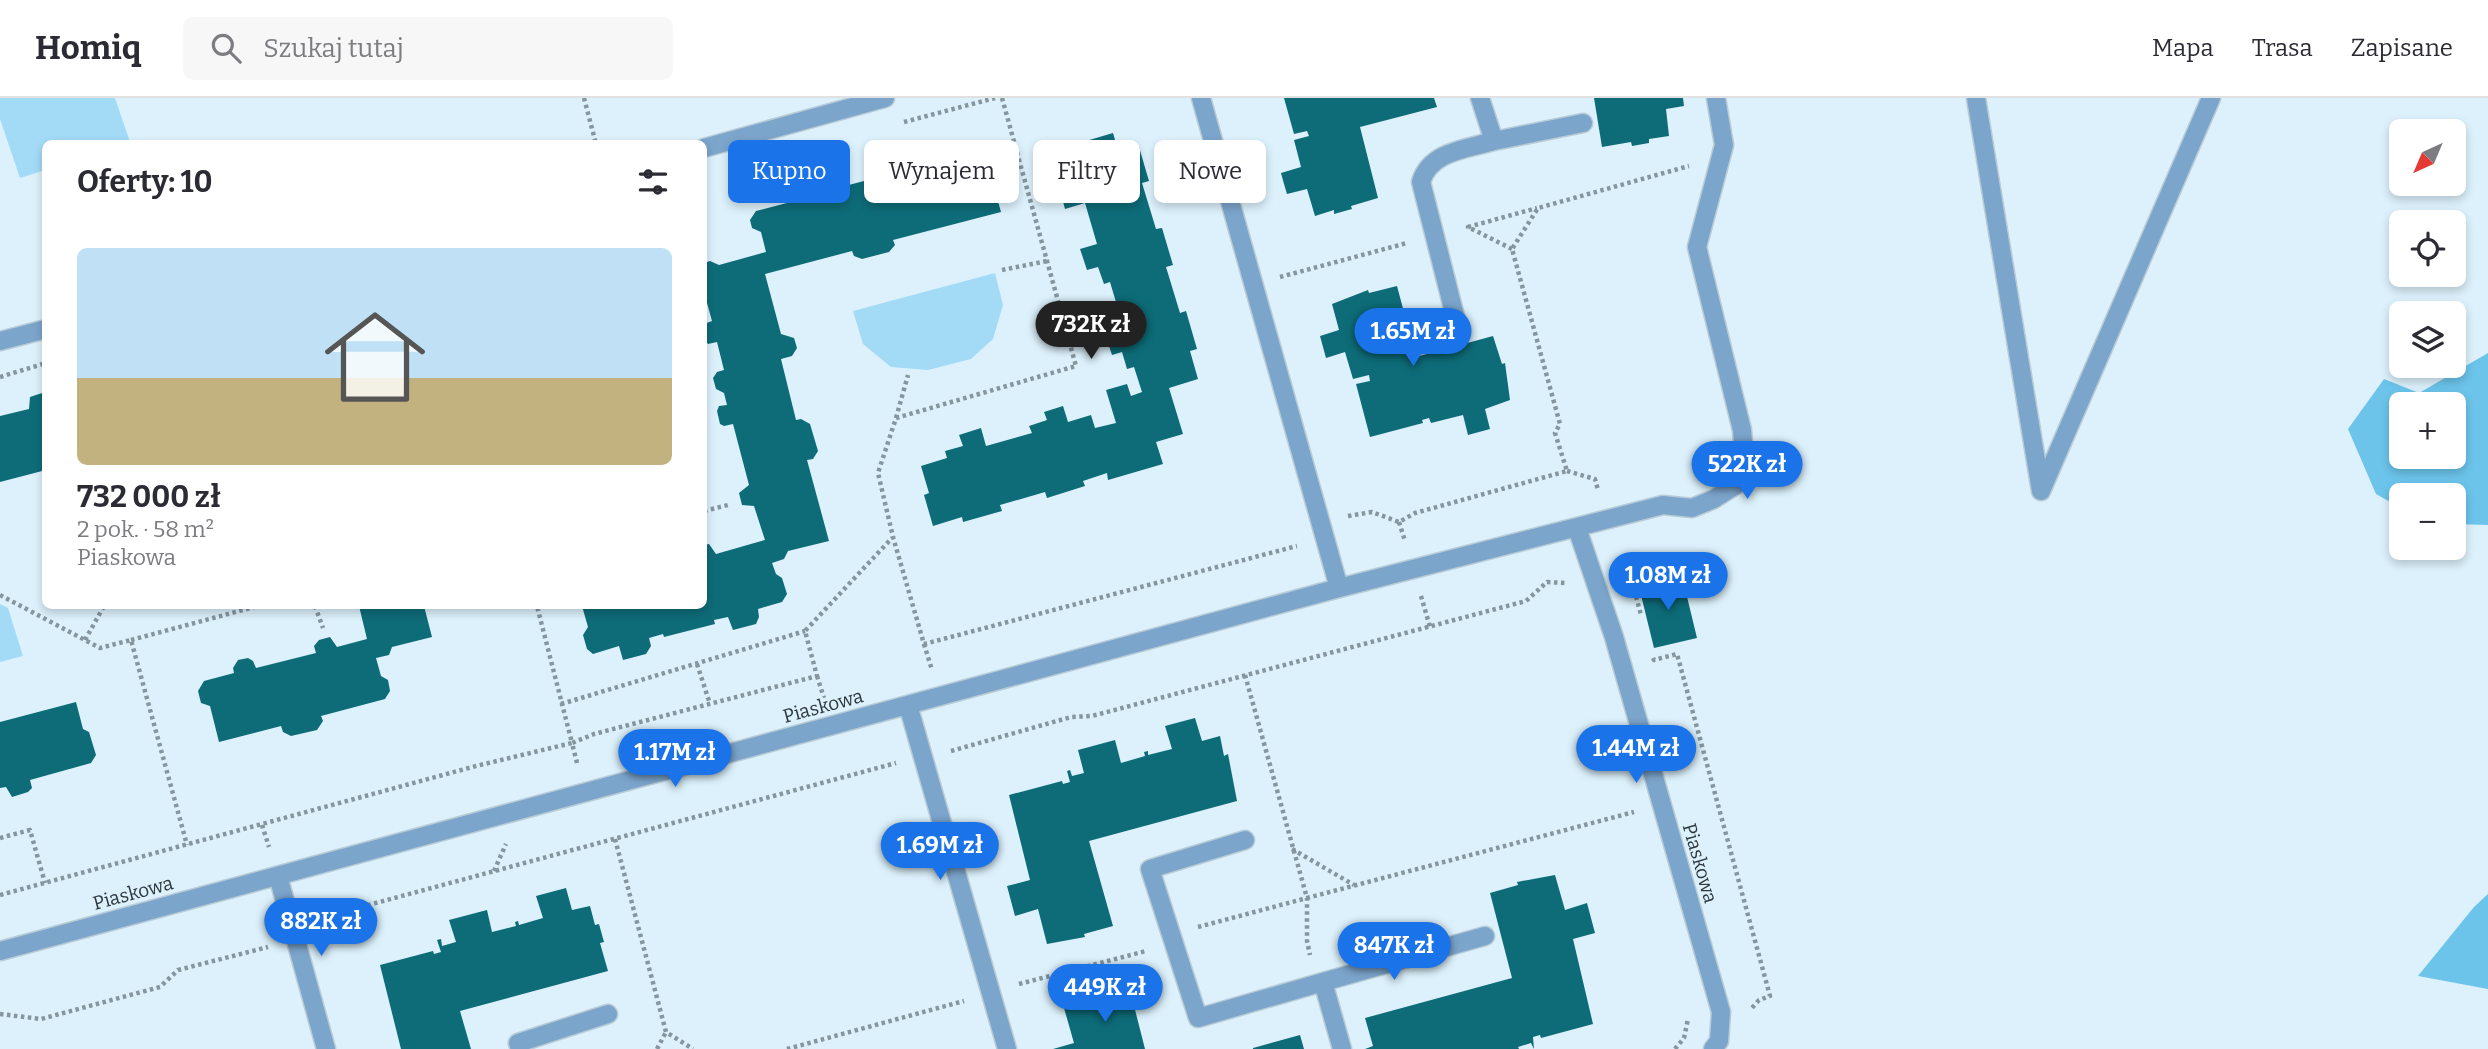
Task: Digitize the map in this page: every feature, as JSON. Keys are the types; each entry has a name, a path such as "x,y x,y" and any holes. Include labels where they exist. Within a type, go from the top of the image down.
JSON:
{"street":[{"path":"707,147 857,102 885,98"},
{"path":"1201,98 1339,588"},
{"path":"1480,98 1494,141"},
{"name":"Piaskowa","path":"0,951 1339,588 1663,505 1692,508 1714,499 1736,485 1745,466 1742,430 1697,247 1724,145 1716,98"},
{"path":"1976,98 2041,491 2211,98"},
{"path":"1455,316 1421,182 1424,170 1437,158 1494,141 1583,123"},
{"path":"0,341 42,329"},
{"name":"Piaskowa","path":"1577,528 1614,637 1721,1013 1719,1041 1713,1049"},
{"path":"908,705 1007,1049"},
{"path":"1245,840 1150,869 1198,1018 1485,936"},
{"path":"278,876 326,1049"},
{"path":"1323,982 1342,1049"},
{"path":"520,1049 519,1043 608,1014"}],"path":[{"path":"584,98 595,140"},
{"path":"896,418 1076,366 1002,98"},
{"path":"1512,249 1468,227 1538,208"},
{"path":"1278,277 1434,235"},
{"path":"1002,270 1047,261"},
{"path":"0,377 42,364"},
{"path":"908,375 878,473 893,537 924,644 1299,546 1296,537"},
{"path":"707,510 728,505"},
{"path":"561,704 805,631 893,537"},
{"path":"1595,581 1629,570 1643,622"},
{"path":"0,595 100,648 247,609"},
{"path":"952,760 950,750 1071,717 1092,716 1526,601"},
{"path":"85,640 102,609"},
{"path":"319,609 323,628"},
{"path":"538,609 572,743"},
{"path":"0,895 817,676 805,631"},
{"path":"131,640 187,845"},
{"path":"1650,647 1654,660 1677,654 1770,996 1759,1000 1747,1013"},
{"path":"696,664 710,704"},
{"path":"1245,675 1307,898 1307,941 1311,957"},
{"path":"318,930 316,919 900,762"},
{"path":"1212,923 1638,811"},
{"path":"0,838 30,830 45,883"},
{"path":"615,839 666,1032 657,1049"},
{"path":"1292,849 1355,886"},
{"path":"0,1014 41,1019 160,987 178,970 267,946 271,959"},
{"path":"1013,986 1143,952"},
{"path":"962,988 969,1013"},
{"path":"787,1049 966,1001"},
{"path":"666,1032 693,1049"}],"shaded area":[{"path":"0,98 115,98 129,140 42,140 42,171 20,178 0,119"},
{"path":"995,273 1003,305 993,339 971,359 928,370 891,367 863,344 853,311"},
{"path":"2488,353 2488,525 2466,524 2466,483 2389,483 2389,501 2376,494 2348,429 2384,379 2416,392 2389,392 2389,469 2466,469 2466,392 2421,392 2445,378 2466,378 2466,366"},
{"path":"0,604 8,608 23,656 0,662"},
{"path":"2488,894 2488,989 2418,976 2474,907"}],"building":[{"path":"1284,98 1434,98 1437,107 1360,127 1378,198 1351,206 1352,209 1334,214 1334,210 1315,216 1307,189 1287,194 1281,173 1301,167 1294,140 1309,136 1307,131 1294,134"},
{"path":"1594,98 1683,98 1684,106 1666,109 1669,136 1649,139 1649,143 1632,146 1631,142 1602,147"},
{"path":"1113,133 1115,140 1089,140"},
{"path":"1140,150 1149,181 1142,183 1156,229 1162,228 1173,265 1166,267 1180,313 1186,311 1197,349 1190,351 1198,379 1169,388 1183,434 1156,442 1163,464 1108,480 1107,473 1083,481 1085,486 1047,498 1045,492 1000,505 1002,511 963,522 962,517 933,526 924,495 929,493 921,466 947,458 945,451 963,446 959,435 981,428 986,446 1032,433 1029,426 1047,420 1044,412 1063,406 1068,422 1091,415 1095,428 1116,423 1106,390 1127,384 1131,396 1142,392 1134,367 1127,369 1122,352 1112,355 1105,334 1124,329 1110,282 1104,284 1098,267 1087,270 1080,249 1097,244 1085,203 1140,203"},
{"path":"864,181 864,203 999,203 1001,212 893,240 895,245 889,252 862,259 854,256 852,251 765,274 781,334 794,338 797,348 792,356 781,359 796,420 801,419 810,424 818,451 813,459 807,460 829,541 788,551 784,559 772,563 776,574 782,578 787,594 782,602 758,609 756,624 733,630 728,617 714,620 715,624 664,637 663,634 649,638 651,646 646,654 623,660 619,646 593,654 587,649 583,635 588,627 583,609 707,609 707,544 716,554 765,540 754,506 742,505 739,493 749,485 733,424 720,424 717,411 719,406 727,405 724,393 716,389 713,378 717,372 724,370 717,342 707,343 707,323 712,321 707,303 707,262 719,265 766,252 761,232 752,228 750,220 756,211 787,203 850,203 850,185"},
{"path":"1063,203 1085,203 1065,209"},
{"path":"1397,286 1416,357 1493,336 1502,364 1505,363 1510,400 1485,409 1490,429 1468,435 1463,415 1431,423 1429,418 1422,420 1423,423 1370,437 1356,384 1370,381 1369,375 1353,379 1345,352 1326,358 1320,336 1339,330 1332,304 1368,290 1369,293"},
{"path":"42,393 42,471 0,482 0,416 29,409 30,397"},
{"path":"1682,576 1697,638 1654,648 1639,587"},
{"path":"360,609 425,609 432,637 392,647 389,655 376,658 381,676 388,680 390,691 385,699 321,716 323,721 317,730 291,736 283,732 281,726 219,742 210,706 201,703 198,691 204,681 234,673 233,668 238,660 248,658 256,668 316,653 314,646 319,640 330,637 337,647 367,639"},
{"path":"76,702 83,729 89,732 96,755 91,763 30,780 32,788 28,792 12,797 6,787 0,788 0,722"},
{"path":"1195,718 1202,741 1220,736 1224,756 1228,754 1237,801 1089,841 1113,926 1084,934 1085,937 1047,944 1038,909 1015,916 1007,886 1030,880 1009,795 1062,781 1063,784 1070,782 1067,771 1070,770 1072,776 1084,773 1078,750 1115,740 1121,763 1145,756 1144,752 1148,751 1148,755 1172,749 1165,726"},
{"path":"1555,875 1565,910 1587,903 1595,933 1573,939 1593,1024 1541,1038 1540,1035 1533,1037 1534,1049 1531,1043 1518,1047 1519,1049 1365,1049 1373,1046 1365,1018 1512,978 1490,893 1518,885 1517,882"},
{"path":"566,888 572,910 590,906 595,925 599,924 604,942 600,943 608,971 460,1011 471,1049 401,1049 380,965 433,951 434,954 441,952 437,940 441,939 442,946 456,942 449,920 487,910 492,932 516,926 515,922 518,921 519,925 543,918 536,896"},
{"path":"1130,990 1145,1049 1053,1049 1074,1043 1064,1008 1084,1003 1083,1000"},
{"path":"1300,1035 1304,1049 1253,1049 1253,1048"}]}
